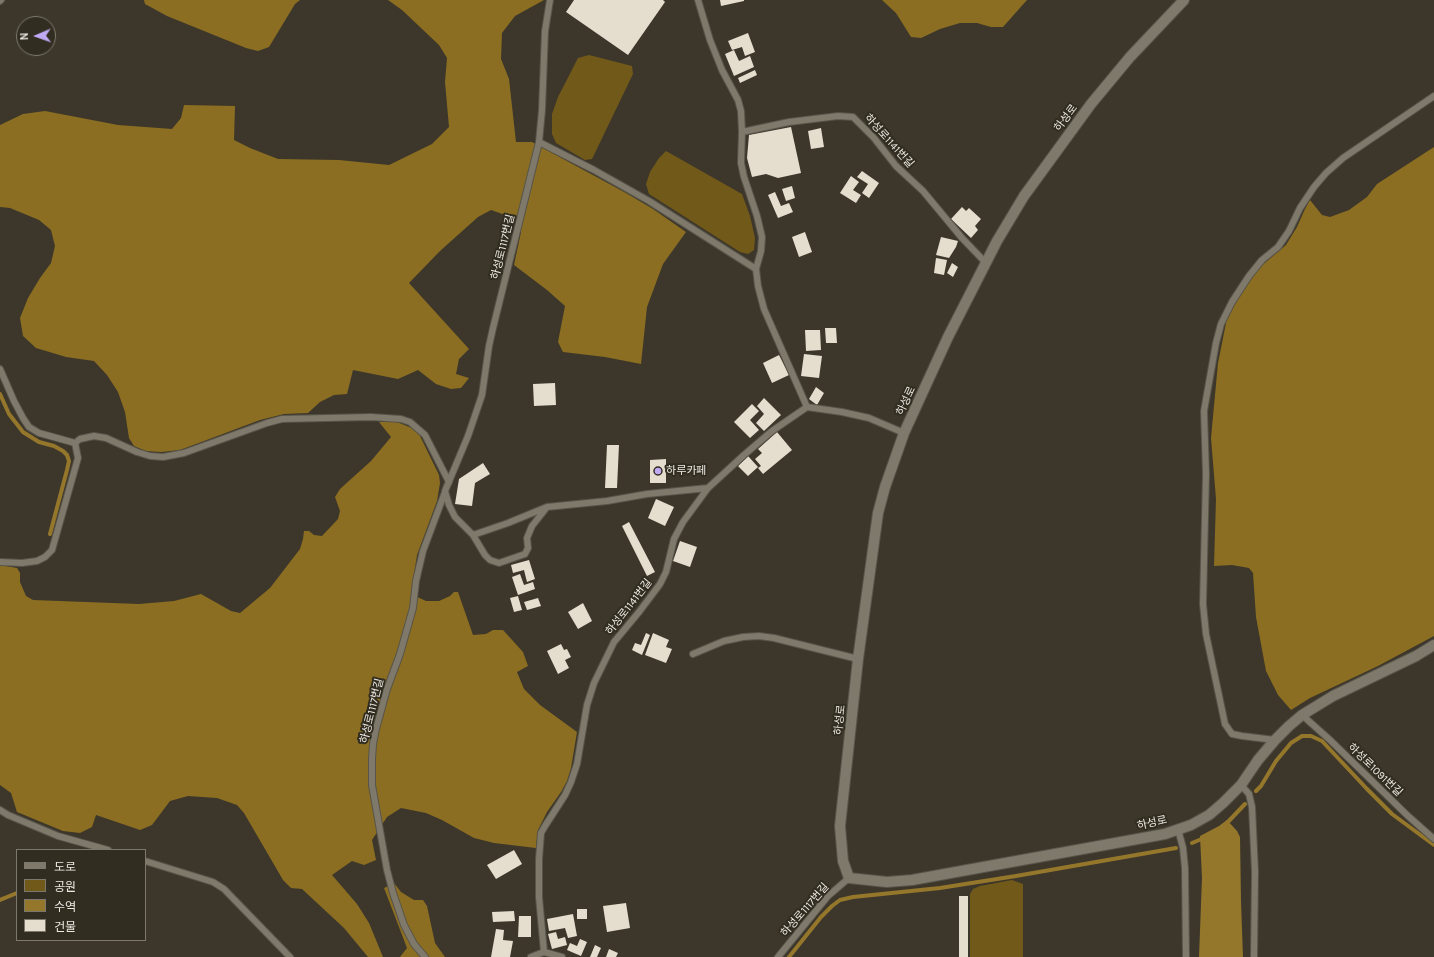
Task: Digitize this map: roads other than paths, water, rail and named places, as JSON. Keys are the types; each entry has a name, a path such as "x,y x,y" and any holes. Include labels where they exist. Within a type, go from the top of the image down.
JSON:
{"street":[{"name":"하성로","path":"1184,0 1130,57 1091,104 1054,152 1024,196 986,263 948,337 904,433 885,487 878,513 858,659 840,826 843,861 849,878 887,882 912,880 1165,834 1191,825 1209,816 1223,803 1241,785 1258,760 1275,740 1302,715 1333,696 1384,672 1434,645"}],"lane":[{"name":"하성로1117번길","path":"425,957 414,944 404,925 391,885 372,785 372,760 376,730 386,689 400,654 411,614 423,551 482,395 493,328 539,142 542,110 545,31 550,0"},
{"path":"698,0 712,46 722,70 738,100 741,111 741,163 744,178 757,216 762,237 761,251 756,269 758,286 764,309 807,407 848,413 869,418 904,433"},
{"path":"1275,740 1232,734 1225,724 1206,634 1203,604 1206,474 1204,411 1216,343 1221,324 1232,302 1249,276 1262,260 1278,247 1289,231 1300,208 1314,187 1326,173 1343,158 1434,96"},
{"name":"하성로1141번길","path":"742,132 789,122 838,116 853,117 864,126 896,166 923,190 962,238 986,263"},
{"path":"539,142 594,170 649,201 756,269"},
{"path":"0,369 14,401 29,427 39,433 75,443 94,436 106,438 137,452 150,456 163,457 184,453 267,423 282,420 371,417 401,419 410,422 425,435 449,482"},
{"name":"하성로1141번길","path":"544,952 539,885 541,833 544,826 565,795 571,782 577,764 587,705 594,683 614,642 660,584 666,572 674,539 683,522 708,488 772,431 807,407"},
{"path":"0,562 22,563 37,561 45,557 52,550 78,458 75,443"},
{"path":"473,535 508,523 547,506 607,501 647,494 708,488"},
{"path":"445,492 455,517 473,535 485,555 490,560 499,563 525,554 528,548 527,538 532,526 547,506"},
{"path":"693,654 724,642 743,637 759,636 774,638 858,659"},
{"name":"하성로1091번길","path":"1302,715 1434,839"},
{"path":"1241,785 1249,794 1252,807 1255,872 1254,957"},
{"path":"0,810 8,815 58,836 104,849"},
{"path":"1178,829 1183,848 1185,868 1186,957"},
{"path":"146,861 213,882 224,889 290,957"},
{"name":"하성로1117번길","path":"778,957 828,896 849,878"},
{"path":"531,957 544,952 562,957"}],"water":[{"path":"1227,820 1237,831 1240,837 1243,957 1199,957 1202,878 1200,836"}],"waterway":[{"path":"0,394 9,414 23,432 39,442 54,446 67,455 69,461 50,534"},
{"path":"1256,791 1261,786 1276,761 1291,743 1302,736 1311,736 1322,741 1392,814 1434,845"},
{"path":"1226,824 1245,804"},
{"path":"1192,843 1204,838"},
{"path":"789,957 821,917 840,900 853,897 940,888 1176,848"},
{"path":"0,900 16,893"}],"place":[{"name":"하루카페","path":"658,471"}]}
